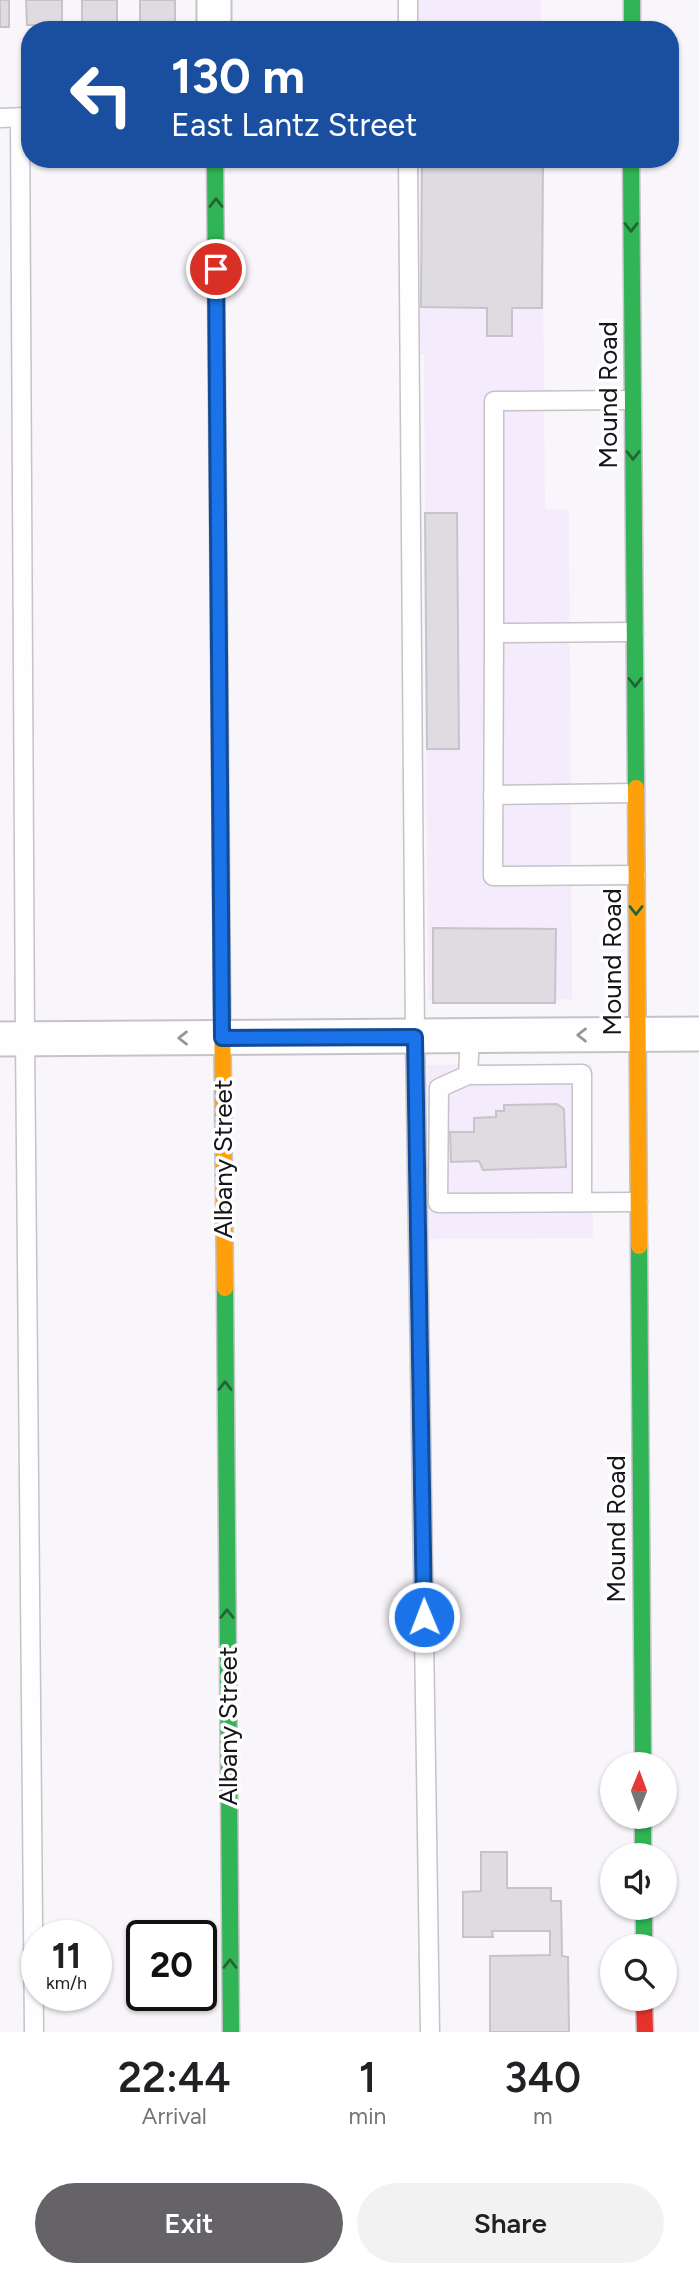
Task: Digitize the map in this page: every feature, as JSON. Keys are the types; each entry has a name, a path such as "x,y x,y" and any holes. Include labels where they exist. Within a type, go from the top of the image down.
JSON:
{"street":[{"path":"214,0 214,21"},
{"path":"632,0 632,21"},
{"name":"Albany Street","path":"215,168 231,2032"},
{"name":"Mound Road","path":"631,168 643,1752"},
{"path":"13,1039 699,1034"},
{"path":"644,2011 645,2032"}],"lane":[{"path":"408,0 408,21"},
{"path":"0,118 21,117"},
{"path":"24,168 13,1039 34,2032"},
{"path":"408,168 415,1037 430,2032"},
{"path":"632,400 494,401 493,876 636,875"},
{"path":"494,633 634,632"},
{"path":"493,795 635,793"},
{"path":"468,1074 470,1036"},
{"path":"582,1202 582,1074 468,1074 439,1088 438,1203 638,1202"}],"shaded area":[{"path":"397,0 541,0 541,21 397,21"},
{"path":"398,168 542,168 545,509 569,510 572,999 428,1000 424,354 401,353"},
{"path":"592,1064 593,1238 428,1239 427,1065"}],"building":[{"path":"0,0 9,0 9,27 0,27"},
{"path":"26,0 62,0 62,21 27,21"},
{"path":"82,0 117,0 117,21 82,21"},
{"path":"140,0 175,0 175,21 140,21"},
{"path":"422,168 543,168 542,308 512,308 512,336 487,336 487,308 421,307"},
{"path":"425,513 457,513 459,749 427,749"},
{"path":"433,928 556,929 555,1003 433,1003"},
{"path":"557,1104 564,1109 566,1167 483,1170 479,1161 451,1162 450,1132 474,1132 474,1118 496,1117 496,1111 504,1111 504,1105"},
{"path":"481,1852 507,1852 507,1888 551,1888 551,1901 561,1901 562,1956 568,1957 569,2032 490,2032 490,1956 550,1955 550,1931 492,1931 493,1937 463,1937 463,1892 481,1891"}],"traffic: fast":[{"path":"632,0 632,21"},
{"path":"215,168 222,999"},
{"path":"631,168 636,788"},
{"path":"639,1246 643,1752"},
{"path":"225,1288 231,2032"},
{"path":"643,1829 643,1843"},
{"path":"644,1920 644,1934"}],"traffic: slow":[{"path":"636,788 639,1246"},
{"path":"222,999 225,1288"}],"traffic: jam":[{"path":"644,2011 645,2032"}],"route":[{"path":"216,269 222,1038 415,1037 424,1617"}]}
